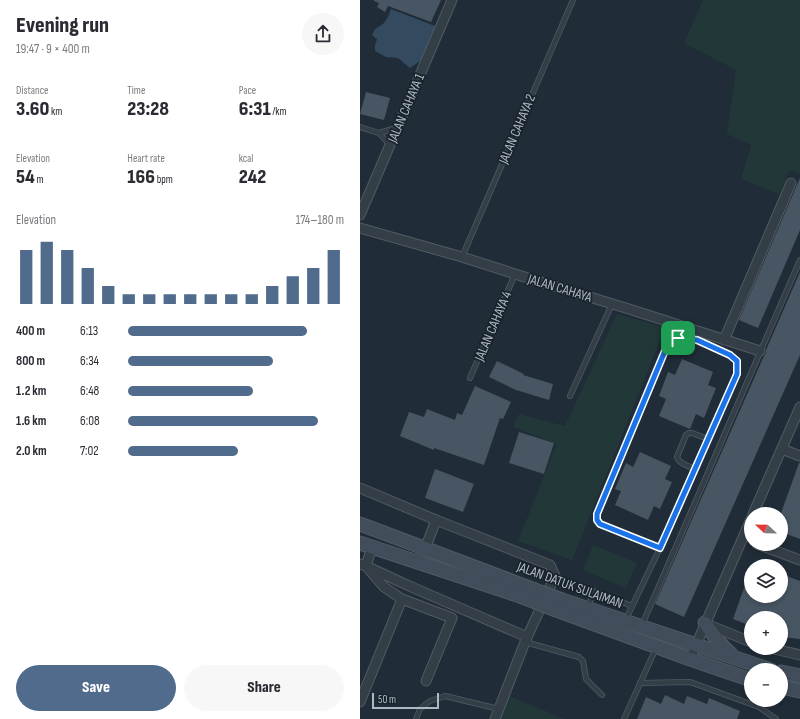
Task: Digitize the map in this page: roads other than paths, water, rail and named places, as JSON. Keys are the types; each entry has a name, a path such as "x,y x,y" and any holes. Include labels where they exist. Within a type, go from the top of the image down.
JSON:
{"main road":[{"name":"JALAN DATUK SULAIMAN","path":"360,524 485,571 522,591"},
{"name":"JALAN DATUK SULAIMAN","path":"366,545 522,591 623,628 642,627 749,663"},
{"name":"JALAN DATUK SULAIMAN","path":"559,605 587,609 657,646 744,678"},
{"path":"705,623 715,639 736,659"},
{"path":"788,673 800,676"},
{"path":"788,688 800,691"}],"street":[{"name":"JALAN CAHAYA 1","path":"360,216 452,0"},
{"path":"724,340 790,183"},
{"name":"JALAN CAHAYA","path":"360,228 462,257 760,351"},
{"path":"756,507 800,407"},
{"path":"782,448 800,456"},
{"path":"360,488 550,565 555,576 526,640 495,719"},
{"path":"425,548 436,520"},
{"path":"363,565 366,545"},
{"path":"690,659 705,623 744,546"},
{"path":"776,551 800,560"},
{"path":"363,565 526,640"},
{"path":"363,565 384,587 402,599 452,618 426,681"},
{"path":"360,702 402,599"},
{"path":"705,623 744,639"},
{"path":"788,652 800,655"}],"lane":[{"name":"JALAN CAHAYA 2","path":"462,257 573,0"},
{"path":"360,127 379,134 390,145"},
{"path":"379,134 398,127"},
{"path":"642,627 800,260"},
{"name":"JALAN CAHAYA 4","path":"470,378 515,274"},
{"path":"570,396 612,304"},
{"path":"623,628 660,548 737,374 737,361 730,355 697,340 678,338 667,346 597,514 597,520 600,524 660,548"},
{"path":"695,469 677,460 686,435 692,433 708,440"},
{"path":"587,609 594,591 632,606"},
{"path":"624,719 662,634"},
{"path":"526,640 579,657 583,661 586,679 602,695"},
{"path":"640,683 690,682 759,707 776,719"},
{"path":"416,719 420,709 430,701 445,696 499,709"}],"water":[{"path":"391,9 435,26 423,59 410,68 398,58 386,57 375,51 377,39 372,35 375,29 386,21"}]}
